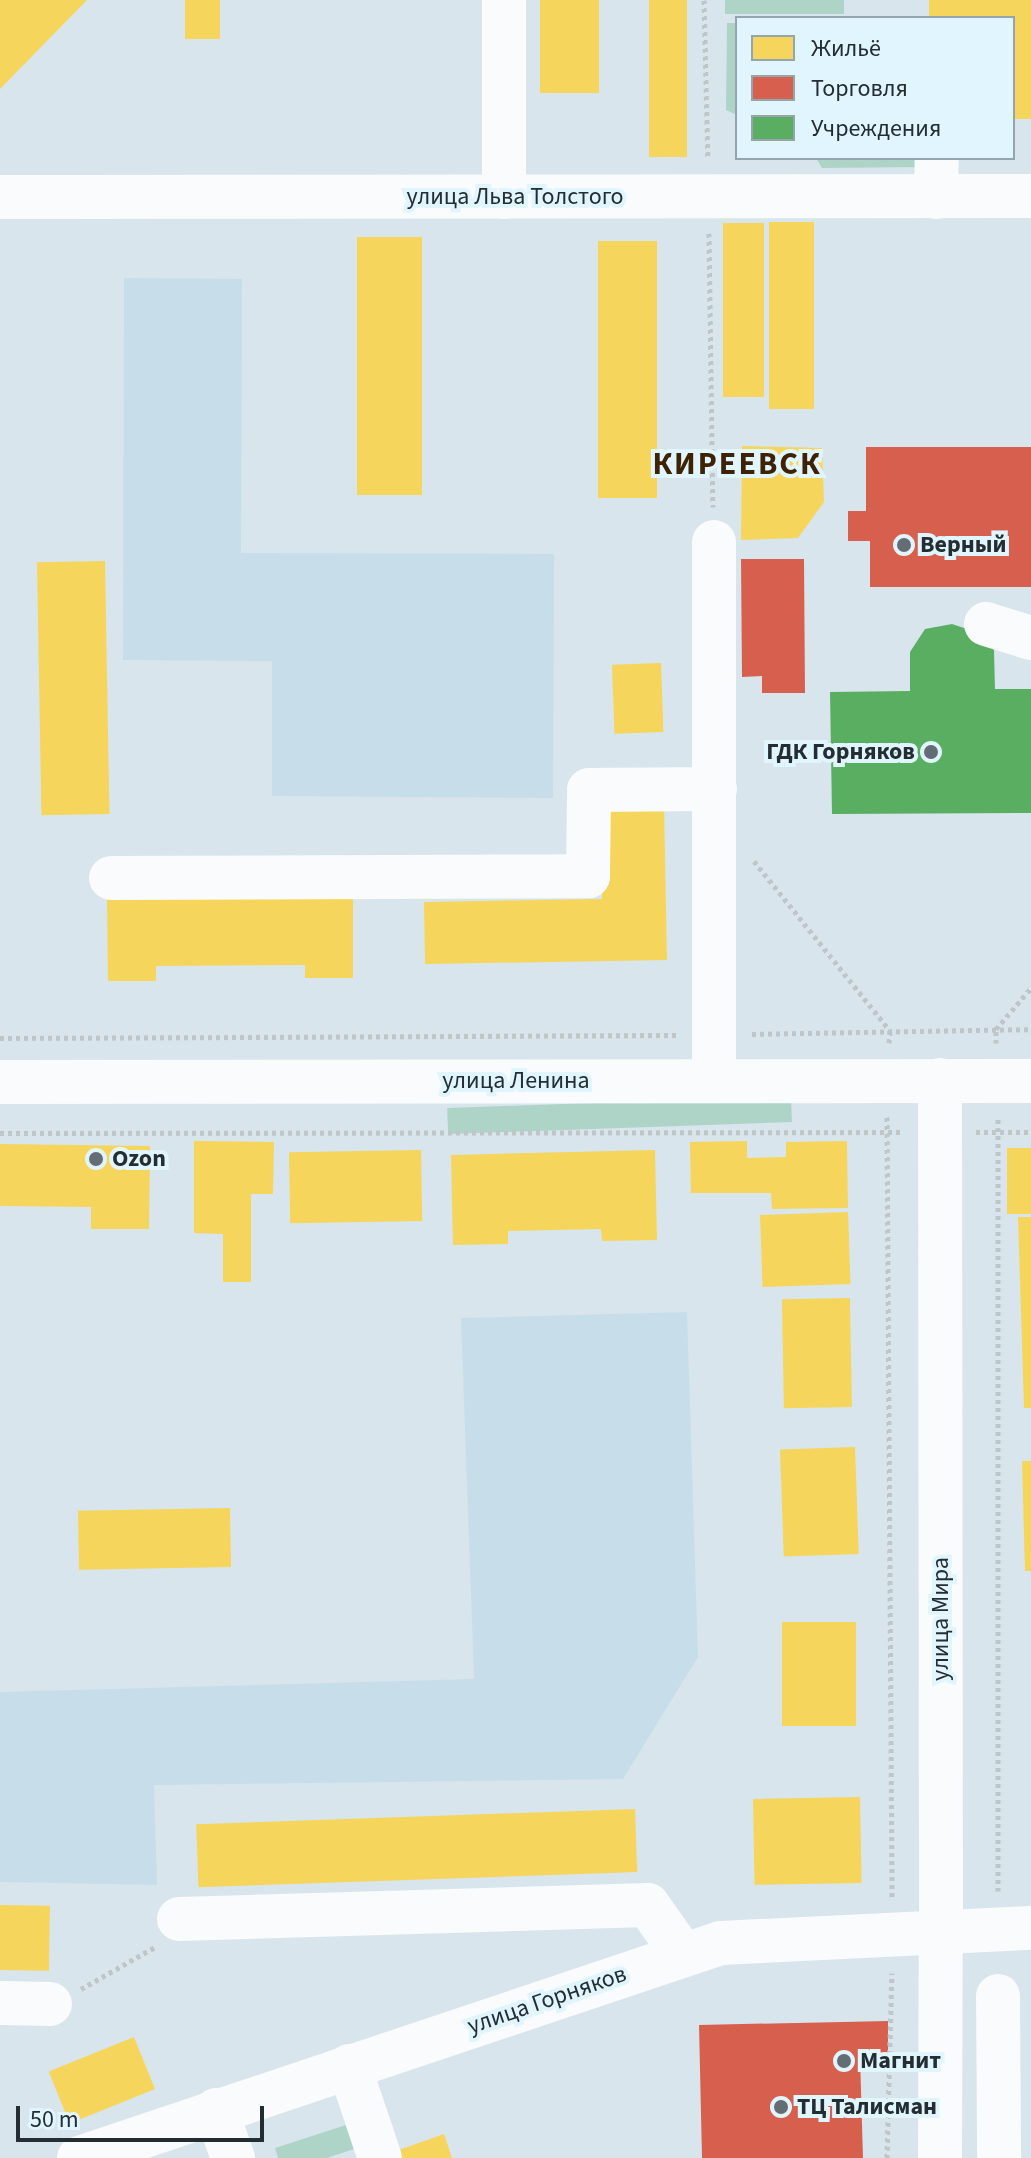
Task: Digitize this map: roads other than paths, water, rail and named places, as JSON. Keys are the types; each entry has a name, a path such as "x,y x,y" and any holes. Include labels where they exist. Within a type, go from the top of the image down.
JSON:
{"street":[{"path":"504,0 504,197"},
{"name":"улица Льва Толстого","path":"0,197 709,197 937,177 1031,196"},
{"path":"714,542 715,801 710,1035 714,1081"},
{"path":"986,624 1031,638"},
{"path":"111,878 588,876 589,790 715,801"},
{"name":"улица Мира","path":"940,1080 940,2158"},
{"name":"улица Ленина","path":"0,1082 1031,1081"},
{"path":"179,1919 648,1905 683,1955"},
{"name":"улица Горняков","path":"79,2158 721,1943 892,1929 1014,1928"},
{"path":"998,1996 999,2158"},
{"path":"0,2003 50,2004"},
{"path":"349,2066 380,2158"},
{"path":"216,2110 233,2158"}],"place":[{"name":"Верный","path":"904,545"},
{"name":"ГДК Горняков","path":"931,752"},
{"name":"Ozon","path":"96,1159"},
{"name":"Магнит","path":"844,2061"},
{"name":"ТЦ Талисман","path":"781,2107"}],"district":[{"name":"КИРЕЕВСК","path":"737,464"}]}
